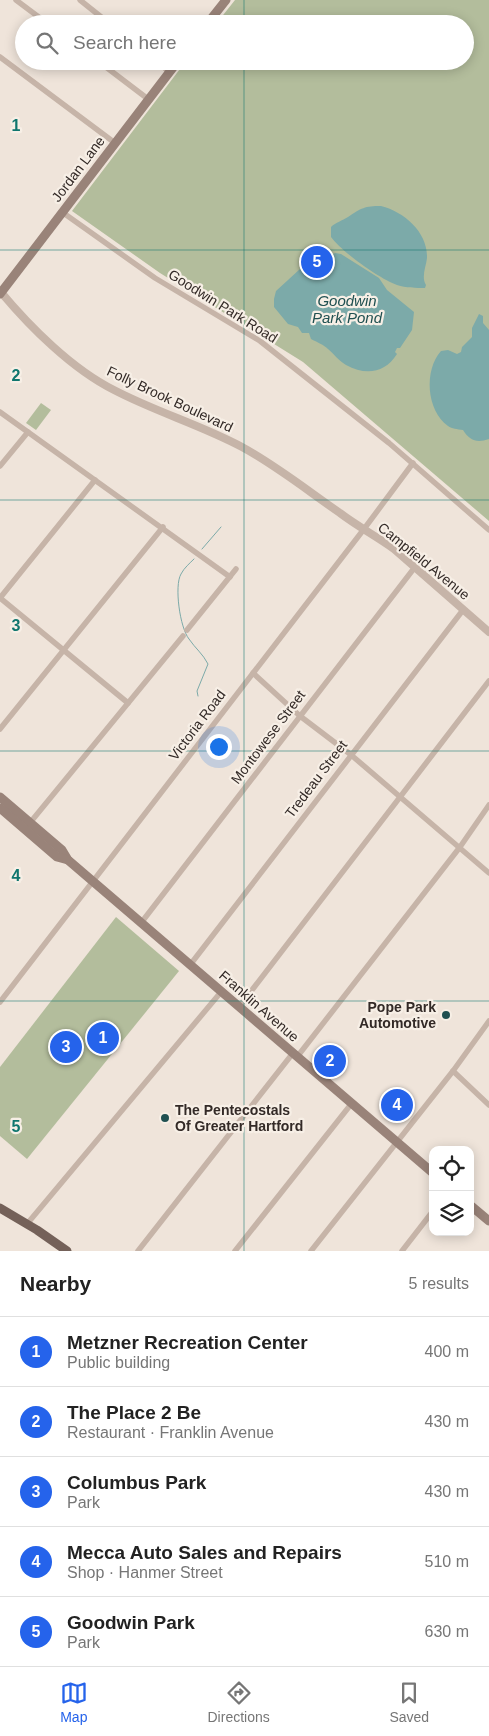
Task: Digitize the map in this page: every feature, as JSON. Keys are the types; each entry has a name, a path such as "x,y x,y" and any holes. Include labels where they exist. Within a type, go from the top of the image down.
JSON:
{"main road":[{"path":"214,15 226,0"},
{"name":"Jordan Lane","path":"0,293 169,72"},
{"path":"0,797 28,826"},
{"path":"0,808 28,826"},
{"name":"Franklin Avenue","path":"28,826 59,858 68,860 429,1170"},
{"path":"0,1208 67,1251"},
{"path":"474,1208 489,1221"}],"street":[{"path":"16,0 36,15"},
{"path":"80,0 99,15"},
{"path":"0,57 15,68"},
{"path":"17,70 115,143"},
{"path":"110,70 148,99"},
{"name":"Goodwin Park Road","path":"62,212 155,278 260,341 389,443 489,530"},
{"name":"Folly Brook Boulevard","path":"0,293 42,336 81,370 113,390 221,436 243,448 281,470 341,514"},
{"path":"0,412 163,527 230,577"},
{"path":"0,466 28,432"},
{"name":"Victoria Road","path":"0,1002 413,464"},
{"path":"95,480 0,598 128,703"},
{"name":"Campfield Avenue","path":"341,514 379,538 489,632"},
{"path":"0,729 163,527"},
{"name":"Montowese Street","path":"141,923 415,567"},
{"path":"187,630 236,569"},
{"name":"Tredeau Street","path":"190,965 350,754 463,610"},
{"path":"28,826 183,636"},
{"path":"253,673 300,716 350,754 489,873"},
{"path":"239,1007 489,681"},
{"path":"138,1251 460,847 489,805"},
{"path":"27,1224 221,992"},
{"path":"312,1251 453,1071 488,1021"},
{"path":"453,1071 489,1105"},
{"path":"235,1251 352,1103"},
{"path":"402,1251 429,1216"}],"green space":[{"path":"235,0 489,0 489,521 303,362 160,273 72,211 179,70 474,70 474,15 223,15"},
{"path":"41,403 51,410 36,430 26,423"},
{"path":"116,917 179,971 27,1159 0,1136 0,1067"}],"water":[{"name":"Goodwin Park Pond","path":"381,206 406,218 424,240 427,258 424,275 425,288 404,287 390,282 352,257 331,237 331,227 335,224 363,208"},
{"name":"Goodwin Park Pond","path":"335,253 341,254 379,278 387,290 414,312 412,330 400,348 397,348 395,352 397,354 381,369 361,371 346,365 326,348 311,339 309,333 302,333 298,327 288,324 274,307 276,291 300,269 312,269"},
{"path":"479,314 483,316 483,323 489,330 489,439 481,441 471,439 463,430 450,427 441,419 435,410 430,390 432,368 441,351 448,350 457,354 461,352 462,347 472,337 472,328"}],"waterway":[{"path":"202,549 221,527"},
{"path":"194,559 181,574 178,597 186,634 208,664 197,691 198,696"}],"place":[{"name":"Goodwin Park","path":"317,262"},
{"name":"Pope Park Automotive","path":"446,1015"},
{"name":"Metzner Recreation Center","path":"103,1038"},
{"name":"Columbus Park","path":"66,1047"},
{"name":"The Place 2 Be","path":"330,1061"},
{"name":"Mecca Auto Sales and Repairs","path":"397,1105"},
{"name":"The Pentecostals Of Greater Hartford","path":"165,1118"}]}
